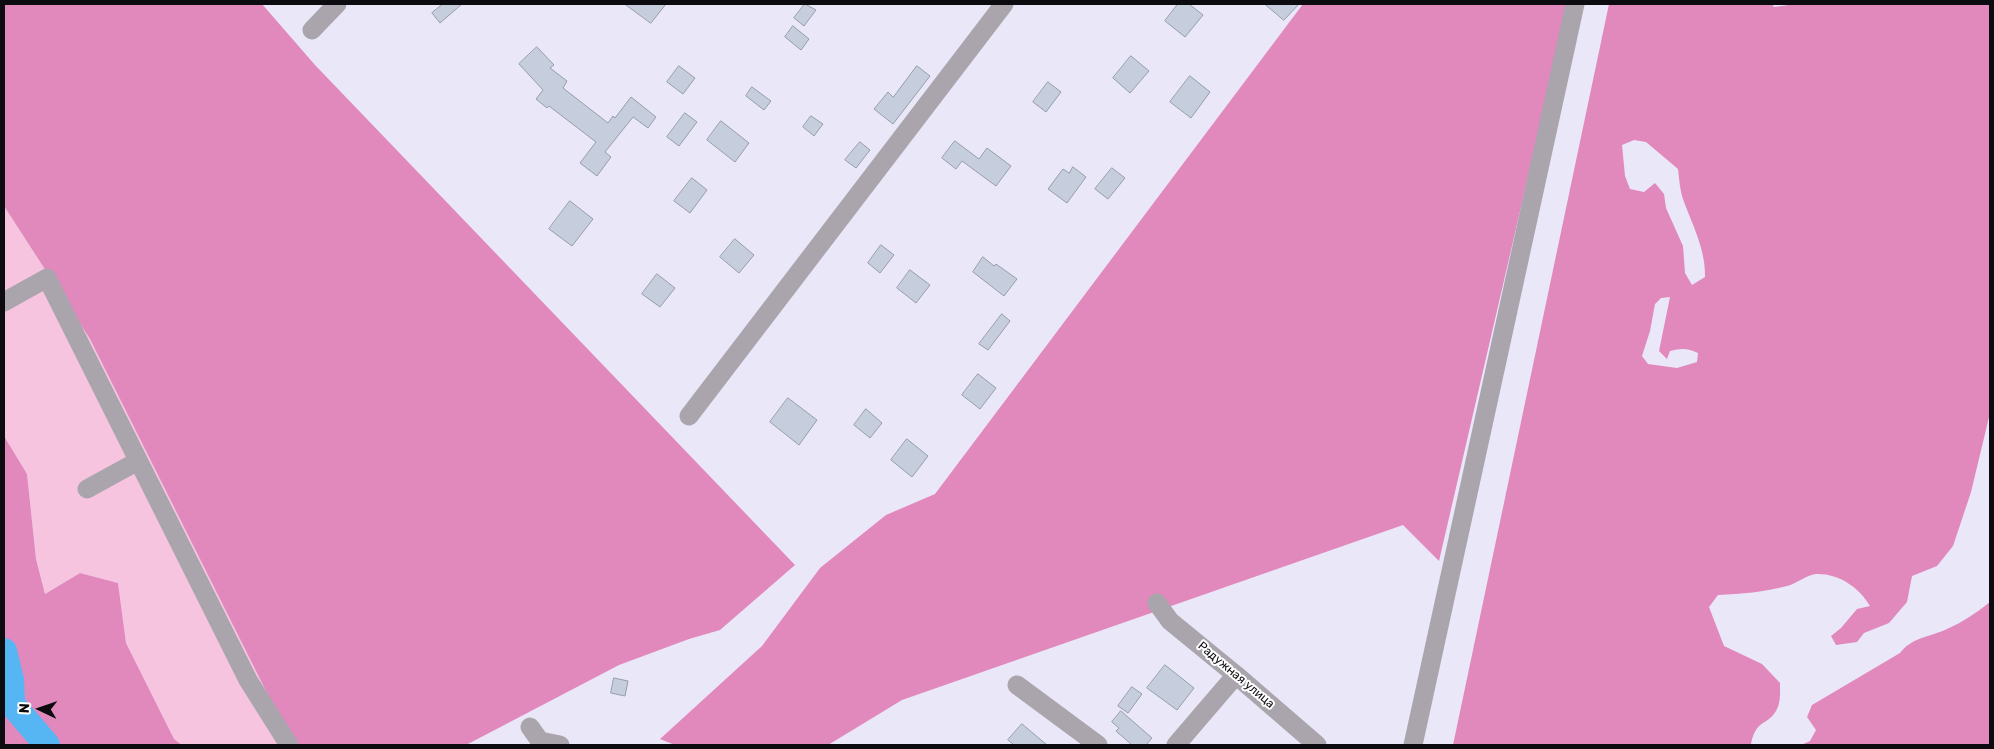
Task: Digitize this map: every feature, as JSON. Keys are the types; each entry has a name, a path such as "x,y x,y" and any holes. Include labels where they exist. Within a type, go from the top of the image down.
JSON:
{"street":[{"path":"312,30 337,4"},
{"path":"689,416 1004,4"},
{"path":"1413,745 1576,4"},
{"path":"4,302 47,278 248,680 289,745"},
{"path":"87,489 138,461"},
{"name":"Радужная улица","path":"1157,603 1170,621 1317,745"},
{"path":"1176,745 1236,675"},
{"path":"1016,685 1098,745"},
{"path":"530,726 540,741 560,745"}],"shaded area":[{"path":"4,4 262,4 315,65 795,565 720,630 689,639 619,665 466,745 293,745 90,339 4,206"},
{"path":"1303,4 1568,4 1439,561 1403,525 902,700 828,745 675,745 660,739 762,646 820,568 886,515 935,494"},
{"path":"1609,4 1772,4 1774,7 1796,4 1990,4 1990,413 1971,492 1953,546 1937,566 1912,576 1907,602 1889,623 1864,633 1857,642 1836,645 1831,636 1841,628 1857,609 1870,606 1854,587 1832,576 1816,574 1778,588 1718,595 1709,607 1724,646 1762,664 1780,683 1778,708 1773,716 1756,730 1751,744 1753,745 1453,745","holes":["1634,140 1646,142 1678,169 1682,195 1698,237 1705,267 1705,277 1692,285 1685,273 1683,246 1666,208 1664,194 1655,183 1644,192 1630,189 1625,176 1622,145","1670,297 1659,351 1667,359 1670,351 1674,350 1688,349 1698,353 1697,362 1677,368 1648,364 1642,356 1650,331 1655,304 1661,298"]},
{"path":"4,206 90,339 293,745 182,745 174,739 126,643 118,583 80,573 45,594 36,559 27,474 4,436"},
{"path":"4,436 27,474 36,559 45,594 80,573 118,583 126,643 174,739 182,745 4,745"},
{"path":"1990,602 1990,745 1801,745 1810,741 1816,730 1807,717 1812,705 1900,653 1910,644 1947,629 1974,614"}],"building":[{"path":"443,4 462,4 440,23 432,13"},
{"path":"625,4 666,4 651,23"},
{"path":"805,4 816,10 804,26 794,18"},
{"path":"1178,4 1189,4 1203,15 1185,37 1165,21"},
{"path":"1265,4 1299,4 1284,20"},
{"path":"793,26 809,39 801,50 785,37"},
{"path":"537,47 554,65 550,68 567,81 563,88 608,123 613,116 615,118 631,97 656,117 648,128 633,117 605,152 611,157 597,176 580,163 596,142 549,106 547,108 536,99 543,90 519,64"},
{"path":"1131,56 1149,71 1130,93 1113,78"},
{"path":"679,66 695,78 683,94 667,82"},
{"path":"917,66 930,76 893,124 874,109 888,92 893,97"},
{"path":"1190,76 1210,92 1191,118 1170,102"},
{"path":"1048,82 1061,92 1046,112 1033,102"},
{"path":"752,87 771,101 764,110 746,96"},
{"path":"685,113 697,122 679,146 667,137"},
{"path":"811,116 823,124 814,136 803,127"},
{"path":"721,121 749,143 735,162 707,140"},
{"path":"955,141 979,159 987,148 1011,166 996,186 962,161 956,169 942,158"},
{"path":"860,142 870,150 856,168 845,160"},
{"path":"1073,167 1086,177 1067,203 1048,189 1063,169 1069,173"},
{"path":"1112,168 1125,178 1108,199 1095,189"},
{"path":"692,178 707,190 690,213 674,201"},
{"path":"570,201 593,219 572,246 549,229"},
{"path":"735,239 754,255 739,273 720,257"},
{"path":"881,245 894,255 880,273 868,263"},
{"path":"983,257 994,266 996,264 1017,279 1004,296 973,272"},
{"path":"910,270 930,285 916,303 897,288"},
{"path":"657,274 675,288 660,307 642,294"},
{"path":"1002,314 1010,321 988,350 979,344"},
{"path":"978,374 996,388 980,409 962,395"},
{"path":"788,398 817,420 799,445 770,422"},
{"path":"866,409 882,423 870,438 854,425"},
{"path":"907,439 928,456 912,477 891,460"},
{"path":"1165,665 1194,688 1177,710 1147,688"},
{"path":"614,678 628,681 625,696 611,693"},
{"path":"1132,687 1142,694 1128,713 1118,706"},
{"path":"1121,711 1152,738 1146,745 1132,745 1116,731 1119,728 1112,722"},
{"path":"1022,724 1047,745 1014,745 1008,740"}],"waterway":[{"path":"4,651 11,680 12,704 47,745"}]}
